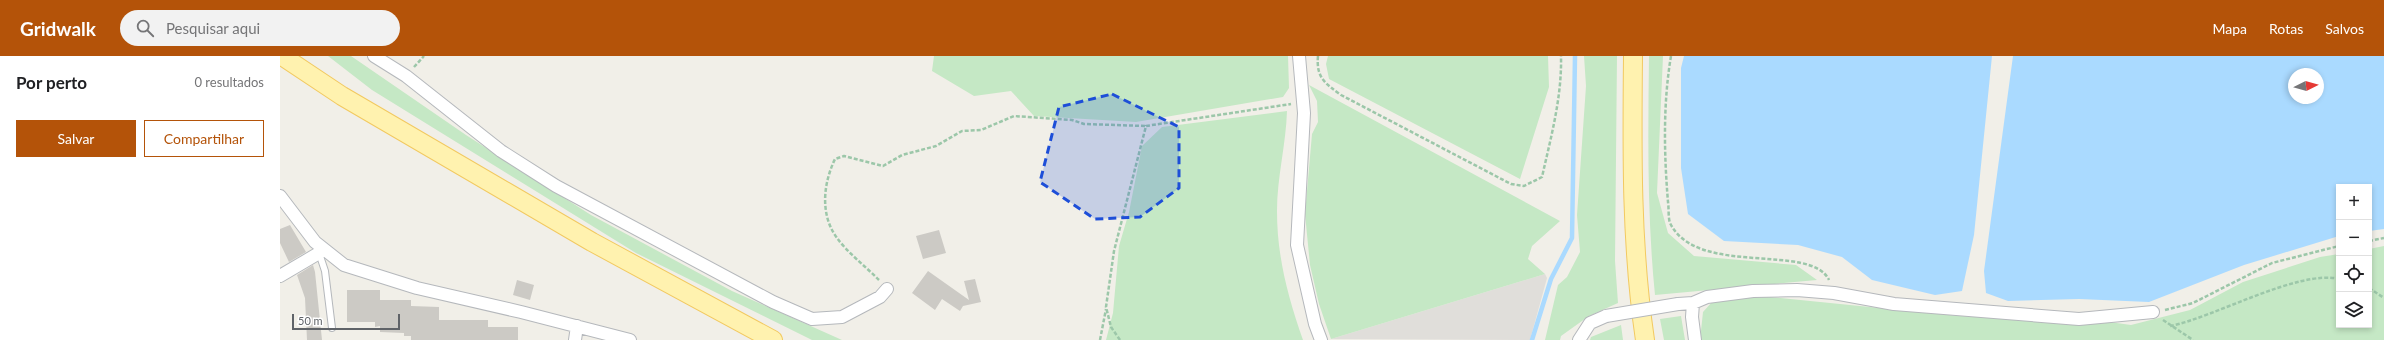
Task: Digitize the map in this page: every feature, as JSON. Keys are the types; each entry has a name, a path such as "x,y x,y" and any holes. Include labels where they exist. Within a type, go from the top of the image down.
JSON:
{"main road":[{"path":"282,56 342,96 592,242 773,340"},
{"path":"304,56 438,151"},
{"path":"1633,56 1633,234 1638,292 1645,340"}],"street":[{"path":"374,56 406,76 501,151 556,186 773,302 812,319 842,317 880,298 887,289"},
{"path":"1299,56 1303,102 1297,245 1315,324 1321,340"},
{"path":"280,196 317,247 344,264 417,288 630,340"},
{"path":"280,276 317,247"},
{"path":"1578,340 1590,323 1606,316 1678,304 1693,303 1707,297 1753,291 1797,290 1834,293 1894,304 2080,319 2153,312"},
{"path":"1693,303 1692,317 1695,340"},
{"path":"575,340 577,326"}],"lane":[{"path":"317,247 325,271 332,328"}],"path":[{"path":"1318,56 1317,68 1324,83 1341,95 1511,184 1524,186 1542,177 1554,127 1561,75 1561,56"},
{"path":"1671,56 1666,86 1666,183 1670,222 1681,236 1697,248 1742,257 1808,264 1821,270 1828,278 1834,293"},
{"path":"887,289 838,240 830,227 825,207 827,176 835,159 844,156 884,166 902,155 936,146 962,131 981,130 1014,116 1072,120 1084,124 1146,126 1303,102"},
{"path":"1100,340 1114,252 1146,126"},
{"path":"2372,240 2384,238"},
{"path":"2153,312 2193,303 2272,263 2336,247"},
{"path":"2170,326 2189,323 2230,305 2298,282 2329,277 2336,278"},
{"path":"2372,290 2384,298"},
{"path":"1106,307 1111,327 1120,340"},
{"path":"2153,312 2170,326 2193,340"}],"highlighted area":[{"path":"1112,94 1179,127 1179,188 1140,217 1095,219 1040,182 1059,107"}],"shaded area":[{"path":"1545,274 1547,278 1530,340 1331,339"}],"green space":[{"path":"328,56 351,56 466,135 591,215 732,291 842,340 812,340 636,253 372,90"},
{"path":"934,56 1288,56 1289,88 1283,97 1136,122 1034,116 1011,91 974,96 932,71"},
{"path":"1328,56 1548,56 1549,87 1520,179 1329,79 1326,64"},
{"path":"1584,56 1617,56 1615,261 1618,303 1589,316 1561,336 1560,340 1545,340 1558,285 1567,277 1580,252 1577,215 1586,86"},
{"path":"1649,56 1663,56 1657,193 1668,233 1694,256 1796,265 1817,280 1655,295 1649,206"},
{"path":"1309,85 1560,221 1532,246 1528,259 1545,274 1331,339 1319,304 1310,265 1305,214 1312,134 1318,122 1317,101"},
{"path":"1287,111 1277,199 1279,245 1284,277 1303,340 1106,340 1113,313 1119,246 1129,212 1142,146 1162,127"},
{"path":"2384,246 2384,340 1700,340 1703,312 1712,302 1760,296 1959,316 2095,320 2131,325 2190,310 2243,282 2320,257 2336,254 2336,328 2372,328 2372,248"},
{"path":"1681,316 1685,340 1664,340 1660,319"},
{"path":"1621,325 1623,340 1590,340 1591,337"}],"water":[{"path":"1684,56 1992,56 1974,235 1962,291 1935,295 1872,280 1842,257 1798,245 1724,241 1688,214 1681,168 1681,68"},
{"path":"2013,56 2384,56 2384,229 2372,231 2372,184 2336,184 2336,237 2244,265 2149,302 2079,299 2008,301 1986,293 1984,271"}],"building":[{"path":"290,225 306,252 289,262 280,243 280,229"},
{"path":"939,230 946,253 923,259 916,236"},
{"path":"313,265 322,340 307,340 305,298 297,275"},
{"path":"928,271 969,300 964,281 975,279 981,302 963,306 960,311 942,299 935,310 912,293"},
{"path":"517,280 534,285 530,300 513,295"},
{"path":"347,290 380,290 380,300 411,300 411,306 439,307 439,320 488,320 488,327 518,327 518,340 411,340 411,336 404,336 404,333 380,332 380,326 375,327 375,322 347,322"}],"waterway":[{"path":"1532,340 1551,279 1572,238 1575,56"}]}
